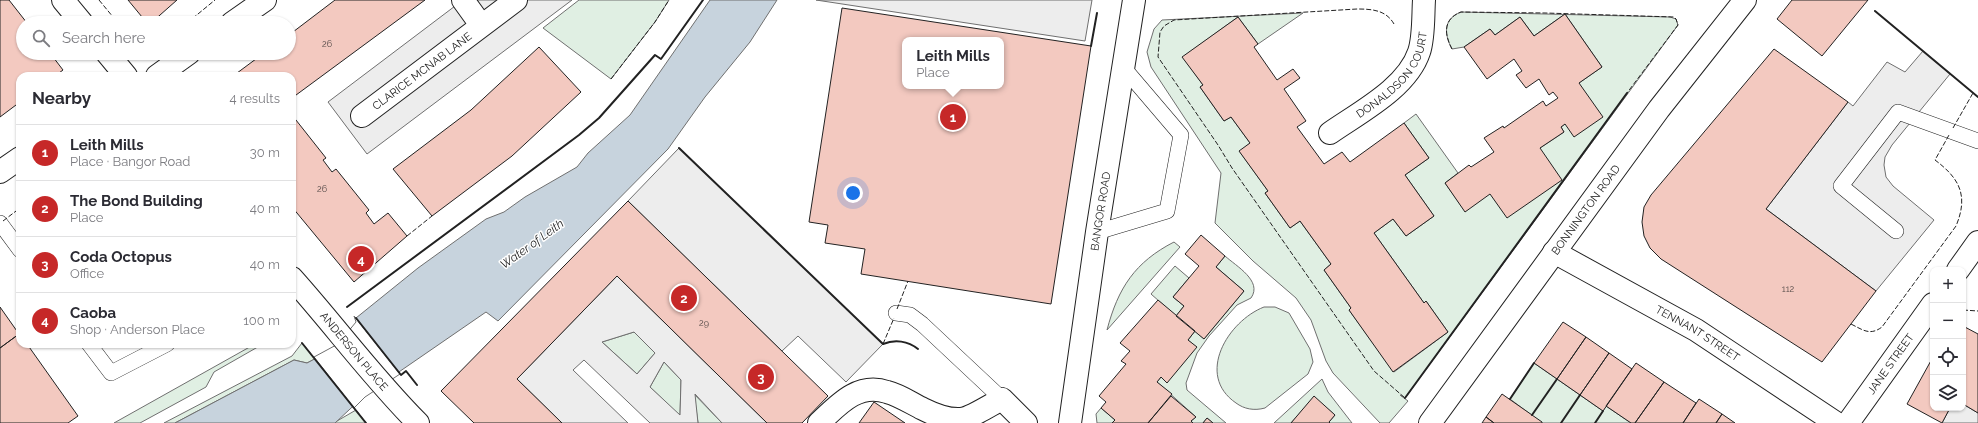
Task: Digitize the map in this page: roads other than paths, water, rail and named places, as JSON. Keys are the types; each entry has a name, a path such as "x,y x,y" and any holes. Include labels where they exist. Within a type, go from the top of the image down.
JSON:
{"street":[{"path":"63,0 76,16"},
{"path":"242,16 265,0"},
{"name":"CLARICE MCNAB LANE","path":"463,0 481,25"},
{"name":"CLARICE MCNAB LANE","path":"362,116 516,0"},
{"name":"BANGOR ROAD","path":"1070,423 1097,232 1134,0"},
{"name":"DONALDSON COURT","path":"1330,133 1388,93 1404,78 1414,65 1420,50 1424,0"},
{"name":"BONNINGTON ROAD","path":"1430,423 1659,109 1745,0"},
{"path":"112,60 123,72"},
{"path":"163,72 179,60"},
{"path":"0,172 16,161"},
{"path":"1960,267 1978,242"},
{"name":"TENNANT STREET","path":"1554,252 1696,330 1836,423"},
{"name":"ANDERSON PLACE","path":"296,283 330,321 396,402 418,423"},
{"name":"JANE STREET","path":"1848,423 1930,308"},
{"path":"820,423 849,396 858,392 870,390 886,391 936,416 947,418 962,419 1002,399 1026,423"}],"lane":[{"path":"1097,232 1167,210 1181,135 1123,67"},
{"path":"1896,231 1841,186 1898,112 1978,141"},
{"path":"0,223 16,245"},
{"path":"896,313 910,315 922,324 1002,399"},
{"path":"93,348 111,373 159,348"}],"water":[{"name":"Water of Leith","path":"710,0 777,0 750,42 705,97 668,149 498,321 486,312 364,396 335,423 175,423 294,360 307,363 339,346 358,323 356,318 418,268 486,219 504,212 525,197 577,167 588,153 630,115"}],"place":[{"name":"Leith Mills","path":"953,117"},
{"name":"Caoba","path":"361,259"},
{"name":"The Bond Building","path":"684,298"},
{"name":"Coda Octopus","path":"761,377"}]}
